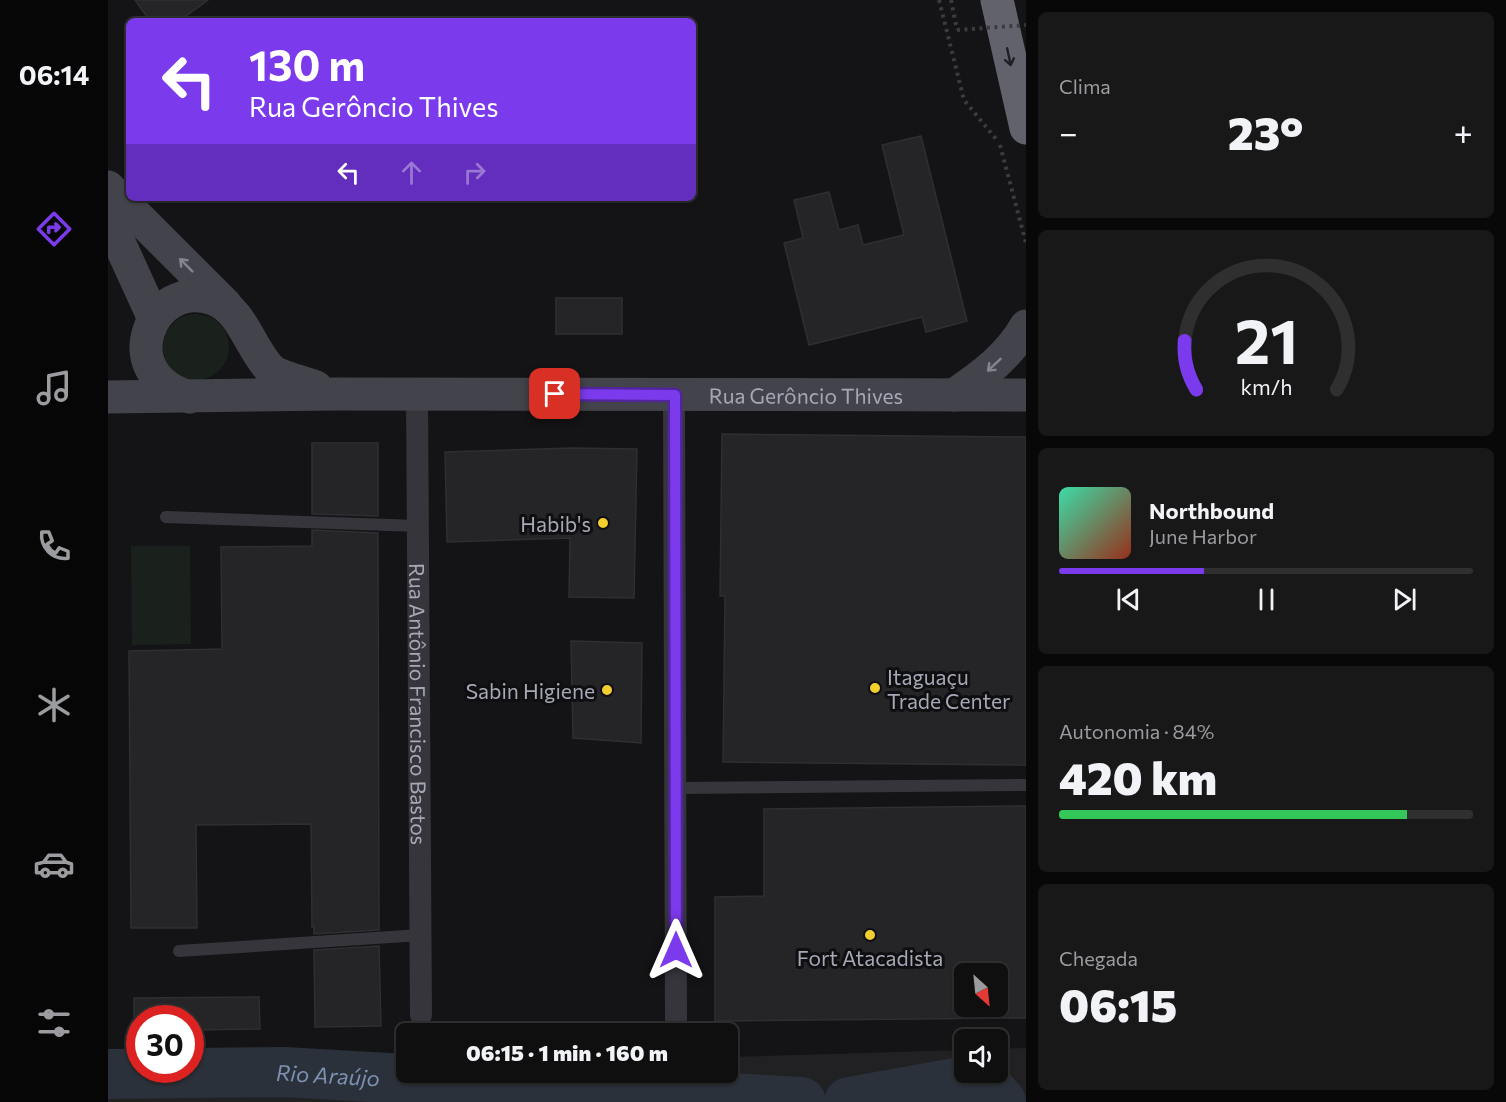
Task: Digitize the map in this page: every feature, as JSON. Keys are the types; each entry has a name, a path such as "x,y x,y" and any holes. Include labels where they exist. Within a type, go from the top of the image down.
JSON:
{"highway":[{"path":"997,0 1026,128"}],"main road":[{"path":"108,187 235,319 271,370 335,394"},
{"path":"108,218 154,319"},
{"path":"198,297 213,299 235,319 246,344 245,357 234,380 224,389 199,396 174,393 160,382 150,368 145,352 147,335 154,319 165,306 180,299 198,297"},
{"path":"954,395 981,377 1005,355 1026,326"},
{"path":"108,381 132,370 145,352"},
{"name":"Rua Gerôncio Thives","path":"108,397 335,394 954,395 1024,393"}],"street":[{"name":"Rua Antônio Francisco Bastos","path":"417,394 421,1015"},
{"path":"675,395 676,1019"}],"lane":[{"path":"165,517 418,526"},
{"path":"676,788 1026,785"},
{"path":"179,951 421,935"}],"path":[{"path":"939,0 964,100 1000,144 1026,243"},
{"path":"951,0 957,30 1026,25"}],"shaded area":[{"path":"196,314 209,317 219,324 226,334 229,347 226,360 219,370 209,377 196,380 183,377 173,370 166,360 163,347 166,334 173,324 183,317"},
{"path":"131,546 190,546 191,644 132,645"},
{"path":"1026,1048 1026,1102 108,1102 108,1075 126,1074 126,1083 204,1083 204,1072 396,1066 396,1083 738,1083 738,1057 954,1050 954,1083 1008,1083 1008,1049"}],"building":[{"path":"135,0 208,0 183,18 148,18"},
{"path":"921,136 967,321 926,332 922,317 809,345 784,243 803,238 794,200 829,192 839,230 858,225 863,245 904,235 882,145"},
{"path":"556,298 622,298 622,334 556,334"},
{"path":"722,434 1026,437 1026,765 723,762 725,596 720,596"},
{"path":"312,443 378,443 378,516 312,514"},
{"path":"572,448 637,449 634,598 569,597 570,538 447,542 445,452"},
{"path":"312,530 378,533 379,930 314,934 314,926 312,927 311,824 196,825 197,928 131,928 129,651 222,649 221,547 312,546"},
{"name":"Sabin Higiene","path":"571,641 642,643 641,743 573,738"},
{"name":"Fort Atacadista","path":"1026,806 1026,1018 715,1021 715,897 764,896 764,809"},
{"path":"379,946 381,1026 315,1027 314,950"},
{"path":"259,997 260,1029 204,1030 204,1005 134,1005 134,998"}],"waterway":[{"name":"Rio Araújo","path":"108,1074 284,1072 801,1102"},
{"name":"Rio Araújo","path":"849,1102 971,1080 992,1092 1001,1102"}],"place":[{"name":"Habib's","path":"603,523"},
{"name":"Itaguaçu Trade Center","path":"875,688"},
{"name":"Sabin Higiene","path":"607,690"},
{"name":"Fort Atacadista","path":"870,935"}],"route":[{"path":"555,394 675,395 676,950"}]}
